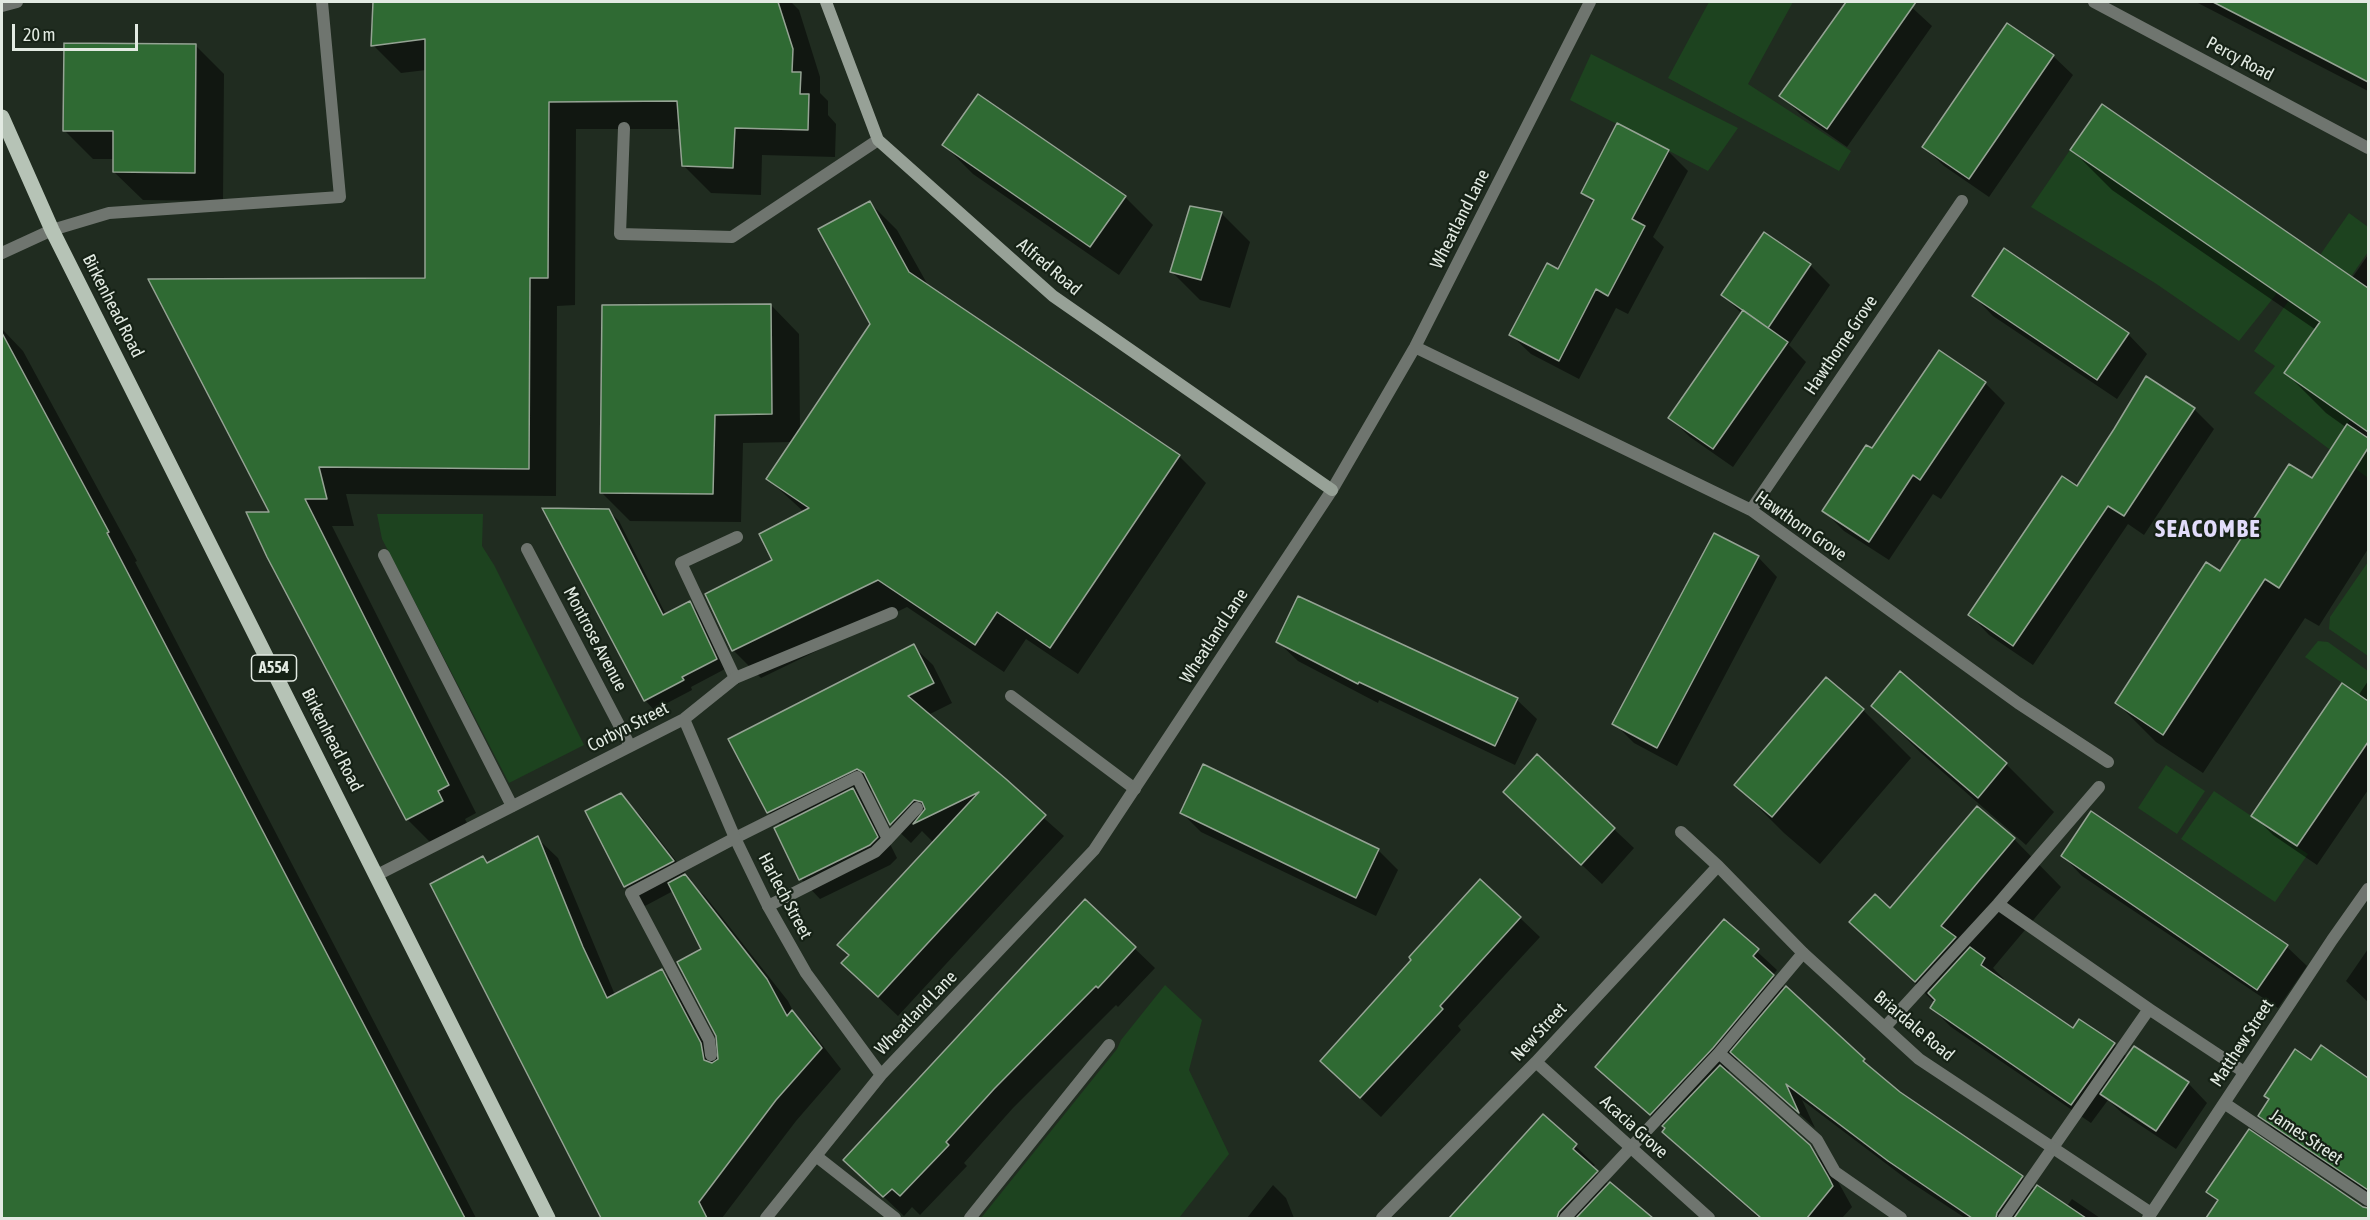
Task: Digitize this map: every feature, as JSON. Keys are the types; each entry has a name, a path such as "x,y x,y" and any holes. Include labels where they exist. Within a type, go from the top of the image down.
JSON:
{"main road":[{"name":"Birkenhead Road","path":"2,117 52,230 548,1218"}],"street":[{"path":"2,6 17,2"},
{"path":"2,253 52,230 109,213 340,197 322,2"},
{"name":"Alfred Road","path":"826,2 878,140 1053,296 1332,490"},
{"name":"Wheatland Lane","path":"766,1218 881,1075 1094,850 1332,490 1415,347 1590,2"},
{"name":"Percy Road","path":"2094,2 2368,148"},
{"path":"624,128 620,234 732,237 878,140"},
{"name":"Hawthorne Grove","path":"1751,510 1962,201"},
{"name":"Hawthorn Grove","path":"1415,347 1751,510 2018,703 2108,762"},
{"path":"735,678 681,563 737,537"},
{"name":"Montrose Avenue","path":"527,549 630,746"},
{"path":"384,555 512,806"},
{"name":"Corbyn Street","path":"377,875 684,719 735,678 892,614"},
{"path":"1011,696 1135,789"},
{"name":"Harlech Street","path":"684,719 735,838 768,906 806,973 881,1075"},
{"path":"711,1054 709,1040 631,893 857,777 888,839"},
{"path":"1885,1027 1998,904 2099,787"},
{"path":"768,906 875,852 916,808"},
{"name":"Briardale Road","path":"1681,832 1803,952 1919,1059 2053,1147 2152,1217"},
{"name":"New Street","path":"1382,1218 1536,1062 1718,866"},
{"name":"Matthew Street","path":"2152,1217 2244,1072 2364,905 2368,889"},
{"path":"1998,904 2244,1072"},
{"path":"1565,1218 1719,1053 1803,952"},
{"path":"2004,1218 2149,1008"},
{"path":"970,1218 1109,1045"},
{"path":"1719,1053 1817,1140 1835,1172 1902,1218"},
{"name":"Acacia Grove","path":"1536,1062 1708,1218"},
{"name":"James Street","path":"2224,1103 2368,1200"},
{"path":"816,1156 895,1218"}],"green space":[{"path":"1709,2 1793,2 1748,84 1851,151 1839,171 1668,78"},
{"path":"1591,54 1738,128 1708,171 1570,100"},
{"path":"2070,150 2278,292 2239,341 2155,283 2031,207"},
{"path":"2349,213 2368,227 2368,252 2284,373 2350,420 2345,429 2368,445 2368,478 2254,393 2275,366 2254,351"},
{"path":"377,514 483,514 482,546 494,565 584,745 509,783 382,539"},
{"path":"2368,562 2368,656 2329,629 2330,617"},
{"path":"2318,641 2328,642 2368,671 2368,701 2305,657"},
{"path":"2166,765 2205,791 2177,834 2138,808"},
{"path":"2214,791 2308,854 2275,902 2181,839"},
{"path":"1165,985 1202,1020 1189,1070 1229,1154 1179,1218 981,1218 1117,1049 1121,1040"}],"building":[{"path":"373,2 778,2 793,49 792,72 801,72 800,94 809,94 808,130 735,128 733,168 682,166 677,101 549,102 548,278 530,278 529,469 319,467 327,499 305,499 449,785 438,791 443,801 406,820 267,557 246,512 269,512 148,279 425,278 425,39 371,46"},
{"path":"1846,2 1916,2 1827,129 1779,96"},
{"path":"2213,2 2368,2 2368,82 2318,56"},
{"path":"2007,23 2054,55 1969,179 1922,147"},
{"path":"64,43 196,44 195,173 113,172 113,131 63,131"},
{"path":"978,94 1126,196 1090,247 942,145"},
{"path":"2102,104 2368,288 2368,432 2284,373 2320,322 2070,150"},
{"path":"1617,123 1669,150 1632,219 1645,226 1608,296 1596,289 1559,361 1509,335 1547,263 1558,269 1594,200 1581,193"},
{"path":"870,201 909,272 1180,455 1050,648 997,612 975,645 878,580 732,651 705,594 772,560 759,534 809,508 766,479 870,324 818,229"},
{"path":"1190,206 1222,212 1201,280 1170,272"},
{"path":"1764,232 1811,264 1768,328 1721,295"},
{"path":"2004,248 2129,333 2097,380 1972,296"},
{"path":"771,304 772,414 715,415 713,494 600,493 602,305"},
{"path":"1743,310 1788,342 1713,449 1668,418"},
{"path":"2,333 109,532 107,533 465,1218 2,1218"},
{"path":"1939,350 1986,382 1920,480 1913,475 1869,542 1822,511 1866,445 1872,448"},
{"path":"2146,376 2195,408 2124,516 2108,506 2013,646 1968,615 2062,476 2077,486"},
{"path":"2347,424 2368,438 2368,448 2279,588 2265,579 2163,735 2115,703 2206,562 2220,571 2289,464 2312,478"},
{"path":"542,508 609,509 663,615 690,601 717,659 682,677 684,680 644,701"},
{"path":"1714,533 1759,556 1657,748 1612,724"},
{"path":"1298,596 1518,698 1495,746 1359,682 1358,684 1276,642"},
{"path":"914,644 934,683 908,696 1046,815 878,997 841,963 849,955 837,945 979,792 913,824 925,809 922,802 914,800 890,825 864,773 857,769 767,813 728,739"},
{"path":"1900,671 2007,763 1978,798 1871,706"},
{"path":"1826,677 1864,709 1772,817 1734,785"},
{"path":"2342,683 2368,701 2368,742 2297,846 2251,816"},
{"path":"1537,754 1615,828 1581,865 1503,792"},
{"path":"1203,764 1379,849 1356,898 1180,813"},
{"path":"853,788 878,837 870,845 799,880 774,828"},
{"path":"621,793 674,861 624,887 585,811"},
{"path":"1977,806 2015,838 1941,926 1956,937 1915,982 1849,922 1875,894 1890,908"},
{"path":"2091,811 2288,945 2257,990 2061,856"},
{"path":"538,836 583,947 607,998 662,969 701,1043 704,1060 712,1063 718,1059 716,1036 677,962 701,949 668,883 685,874 767,979 787,1016 792,1010 822,1048 776,1100 699,1202 707,1218 601,1218 430,884 483,856 487,863"},
{"path":"1480,879 1521,917 1440,1006 1443,1009 1360,1098 1320,1061 1411,960 1409,957"},
{"path":"1085,899 1136,947 1098,988 1096,986 994,1089 946,1142 949,1145 900,1196 892,1189 883,1197 843,1160"},
{"path":"1724,919 1759,949 1753,956 1774,975 1713,1048 1650,1115 1595,1067"},
{"path":"1970,947 1985,958 1981,965 2073,1028 2079,1019 2115,1043 2071,1105 1930,1008 1935,1000 1928,993"},
{"path":"1786,986 1865,1059 1863,1061 1900,1092 2023,1176 1997,1213 1996,1218 1972,1218 1888,1161 1786,1084 1799,1113 1730,1052"},
{"path":"2321,1045 2368,1078 2368,1190 2258,1116 2269,1099 2264,1096 2295,1049 2311,1060"},
{"path":"2134,1046 2189,1082 2156,1131 2100,1094"},
{"path":"1720,1065 1810,1145 1829,1178 1833,1186 1807,1218 1761,1218 1662,1132 1665,1128 1662,1126"},
{"path":"1543,1114 1577,1144 1573,1149 1598,1171 1559,1212 1557,1218 1449,1218"},
{"path":"2249,1129 2363,1207 2368,1208 2368,1218 2206,1218 2218,1200 2206,1192"},
{"path":"1610,1182 1653,1218 1576,1218"},
{"path":"2037,1185 2086,1218 2014,1218"}],"district":[{"name":"SEACOMBE","path":"2208,529"}]}
